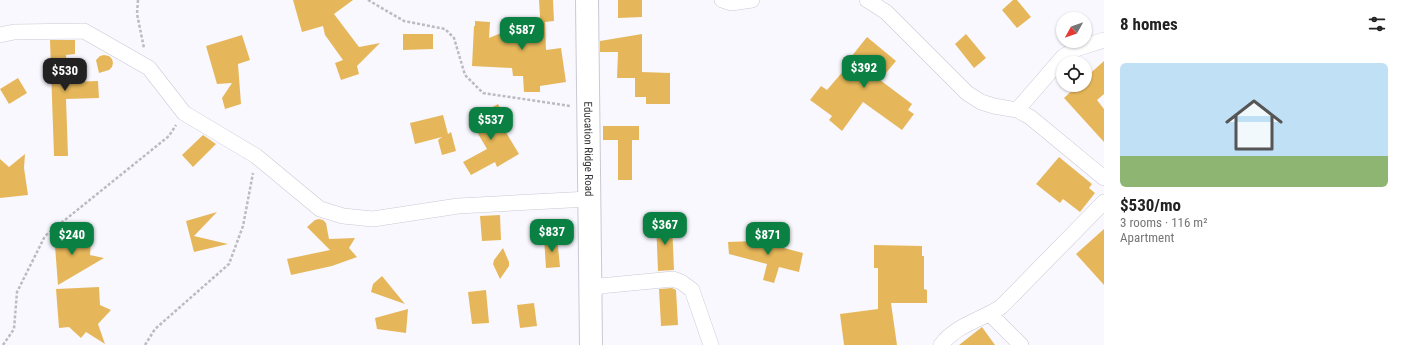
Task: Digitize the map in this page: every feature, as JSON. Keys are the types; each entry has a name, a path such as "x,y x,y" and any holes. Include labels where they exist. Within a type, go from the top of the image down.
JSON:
{"main road":[{"name":"Education Ridge Road","path":"587,0 591,293 590,345"}],"street":[{"path":"722,0 731,3 752,0"},
{"path":"867,0 886,12 968,93 981,102 1016,110 1030,117 1104,178"},
{"path":"0,35 14,32 84,31 149,68 184,113 256,156 320,210 343,216 373,219 458,206 589,199"},
{"path":"1016,110 1063,57 1076,49 1104,40"},
{"path":"941,345 957,329 990,314 1001,307 1104,202"},
{"path":"591,293 600,286 673,279 681,282 692,290 711,345"},
{"path":"990,314 1021,345"}],"path":[{"path":"138,0 138,14 149,68"},
{"path":"368,0 404,21 445,29 454,38 465,75 483,93 588,108"},
{"path":"3,345 14,329 17,292 45,236 169,136 184,113"},
{"path":"144,345 154,329 229,264 243,226 256,156"}],"building":[{"path":"293,0 353,0 334,14 359,47 380,43 357,66 359,74 341,80 335,63 343,60 325,35 323,26 302,32"},
{"path":"539,0 553,0 554,21 545,22 546,50 561,48 566,82 540,86 540,92 524,92 523,76 513,76 512,68 472,66 475,21 490,22 489,38 540,17"},
{"path":"618,0 642,0 642,17 618,18"},
{"path":"1013,0 1017,0 1031,17 1017,28 1002,10"},
{"path":"403,34 433,34 433,49 403,50"},
{"path":"642,34 642,72 670,73 670,104 646,104 646,97 635,97 635,78 617,78 618,52 600,52 600,41"},
{"path":"966,34 986,58 974,68 955,44"},
{"path":"242,35 250,60 238,64 241,104 225,109 222,98 232,83 217,84 206,46"},
{"path":"867,37 896,61 880,80 912,104 908,110 914,114 902,130 863,102 842,131 829,120 832,116 810,100 821,86 827,90 845,69 843,67"},
{"path":"50,40 75,40 75,54 66,55 68,82 98,81 99,98 66,99 68,156 54,156"},
{"path":"100,56 109,56 112,59 112,67 109,70 99,73 96,60"},
{"path":"1104,61 1104,94 1097,100 1104,109 1104,142 1064,98 1070,92 1092,92 1092,72"},
{"path":"18,78 27,93 9,104 0,89"},
{"path":"498,104 504,115 498,119 519,154 497,167 495,162 471,175 463,162 487,149 470,120"},
{"path":"443,115 448,134 451,132 456,151 442,155 438,140 442,137 415,144 410,123"},
{"path":"603,126 639,126 639,140 632,140 632,180 618,180 618,140 603,140"},
{"path":"203,135 216,144 193,167 182,155"},
{"path":"25,154 24,168 28,195 0,198 0,159 9,167"},
{"path":"1059,157 1092,184 1089,188 1095,193 1080,212 1063,199 1060,203 1036,184"},
{"path":"217,212 194,236 228,244 194,252 186,221"},
{"path":"500,215 501,240 482,241 480,216"},
{"path":"319,219 326,223 329,239 355,238 349,248 357,257 332,266 291,275 287,259 330,250 307,227 315,220"},
{"path":"656,222 672,222 674,270 658,271"},
{"path":"1104,229 1104,285 1076,254"},
{"path":"72,232 72,240 91,242 90,255 104,258 58,285 54,233"},
{"path":"557,237 560,267 546,268 544,238"},
{"path":"773,238 785,241 784,248 803,253 799,272 779,267 774,283 763,280 767,264 729,254 728,242 754,241 771,245"},
{"path":"874,245 922,246 922,256 924,256 924,289 927,290 927,303 891,303 897,345 844,345 840,314 878,309 878,268 874,268"},
{"path":"503,248 509,262 509,266 500,279 493,264 494,260"},
{"path":"382,276 405,304 371,292 373,284"},
{"path":"99,287 100,305 111,310 98,324 105,344 86,332 81,338 69,327 59,328 56,289"},
{"path":"672,288 676,290 678,325 661,326 659,289"},
{"path":"486,290 489,323 472,324 468,292"},
{"path":"534,303 537,326 520,328 517,305"},
{"path":"408,309 406,333 377,329 375,318"},
{"path":"982,327 995,345 959,345"}]}
